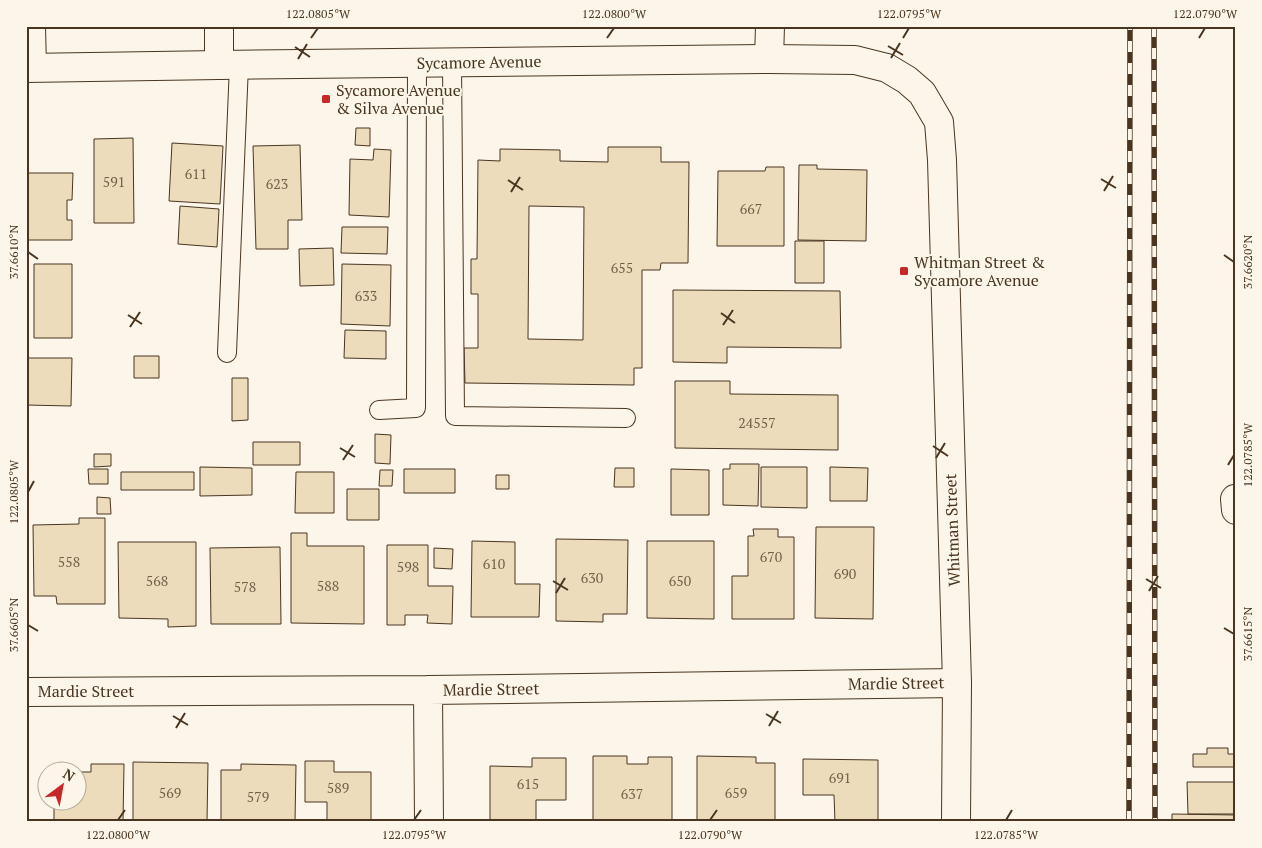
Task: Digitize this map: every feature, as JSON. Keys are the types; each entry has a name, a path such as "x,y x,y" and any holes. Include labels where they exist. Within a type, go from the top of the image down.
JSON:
{"street":[{"path":"219,26 229,65"},
{"path":"769,59 770,26"},
{"name":"Sycamore Avenue","path":"32,68 769,59 855,60 887,68 907,80 922,93"},
{"name":"Whitman Street","path":"922,93 939,122 942,160 956,682 956,822"},
{"path":"1235,499 1236,510"},
{"name":"Mardie Street","path":"26,692 428,690 956,682"},
{"path":"428,690 429,822"}],"lane":[{"path":"32,68 36,26"},
{"path":"379,410 416,408 417,63"},
{"path":"452,63 454,416 626,418"},
{"path":"227,353 229,65"}],"building":[{"path":"356,128 370,128 370,146 355,145"},
{"path":"133,138 134,223 94,223 94,139"},
{"path":"172,143 223,146 220,204 169,201"},
{"path":"300,145 302,220 288,220 288,249 256,249 253,146"},
{"path":"608,147 661,147 661,162 689,162 688,263 661,263 660,270 642,270 642,368 634,368 634,385 465,383 464,348 478,348 478,294 471,294 471,259 477,259 478,160 500,161 500,149 560,150 560,161 608,162","holes":["529,206 584,207 583,340 528,339"]},
{"path":"374,149 391,150 389,217 349,215 350,159 373,160"},
{"path":"799,165 817,165 817,169 867,170 866,241 798,240"},
{"path":"766,167 784,167 784,246 717,246 718,171 765,171"},
{"path":"27,173 73,173 72,200 67,200 67,220 72,220 72,240 26,240"},
{"path":"180,206 219,209 217,247 178,244"},
{"path":"342,227 388,227 387,254 341,253"},
{"path":"795,241 824,241 824,283 795,283"},
{"path":"333,248 334,285 300,286 299,249"},
{"path":"34,264 72,264 72,338 34,338"},
{"path":"342,264 391,265 390,326 341,324"},
{"path":"673,290 840,291 841,348 727,347 727,363 673,362"},
{"path":"345,330 386,331 386,359 344,358"},
{"path":"134,356 159,356 159,378 134,378"},
{"path":"26,358 72,358 71,406 26,405"},
{"path":"232,378 248,378 248,420 232,421"},
{"path":"675,381 730,381 730,394 838,395 838,450 675,448"},
{"path":"375,434 391,435 390,464 375,463"},
{"path":"253,442 300,442 300,465 253,465"},
{"path":"94,454 111,454 111,466 94,467"},
{"path":"730,464 759,464 758,506 723,505 723,469 730,469"},
{"path":"200,467 252,468 252,495 200,496"},
{"path":"761,467 807,467 807,508 761,507"},
{"path":"830,467 868,468 867,501 830,501"},
{"path":"615,468 634,468 634,487 614,487"},
{"path":"88,469 108,469 108,484 89,484"},
{"path":"404,469 455,469 455,493 404,493"},
{"path":"671,469 709,470 709,515 671,515"},
{"path":"380,470 393,470 392,486 379,486"},
{"path":"121,472 194,472 194,490 121,490"},
{"path":"296,472 334,472 334,513 295,513"},
{"path":"496,475 509,475 509,489 496,489"},
{"path":"347,489 379,489 379,520 347,520"},
{"path":"97,497 110,498 111,514 97,514"},
{"path":"79,518 105,518 105,604 57,604 56,596 34,596 33,525 79,524"},
{"path":"816,527 874,527 873,619 815,618"},
{"path":"753,529 778,529 778,537 794,537 794,619 732,619 732,576 748,576 748,536 754,536"},
{"path":"291,533 307,533 307,546 364,546 364,624 291,623"},
{"path":"556,539 628,540 627,614 603,614 603,622 556,621"},
{"path":"472,541 515,542 515,584 540,584 539,617 471,617"},
{"path":"647,541 714,541 714,619 647,618"},
{"path":"118,542 196,542 196,626 168,627 168,619 119,618"},
{"path":"387,545 428,545 428,586 453,586 452,624 427,623 428,615 405,615 405,625 387,625"},
{"path":"280,547 281,624 211,624 210,548"},
{"path":"434,548 453,549 452,569 434,568"},
{"path":"1207,748 1228,748 1228,754 1236,754 1236,767 1193,767 1193,754 1207,754"},
{"path":"593,756 627,756 627,764 648,764 648,757 672,757 672,822 593,822"},
{"path":"697,756 756,757 756,763 775,763 775,822 697,822"},
{"path":"532,758 566,758 566,800 536,800 536,822 490,822 490,766 532,767"},
{"path":"803,759 878,760 878,822 835,822 834,795 803,795"},
{"path":"305,761 334,761 334,772 371,772 371,822 327,822 327,802 305,802"},
{"path":"133,762 208,763 207,822 133,822"},
{"path":"91,764 124,764 123,822 54,822 54,810 88,810 88,772 91,772"},
{"path":"241,764 296,765 295,822 221,822 221,770 241,770"},
{"path":"1187,782 1236,782 1236,814 1188,814"},
{"path":"1172,814 1236,815 1236,822 1172,822"}],"railway":[{"path":"1129,822 1130,26"},
{"path":"1154,26 1155,822"}],"place":[{"name":"Sycamore Avenue & Silva Avenue","path":"326,99"},
{"name":"Whitman Street & Sycamore Avenue","path":"904,271"}]}
